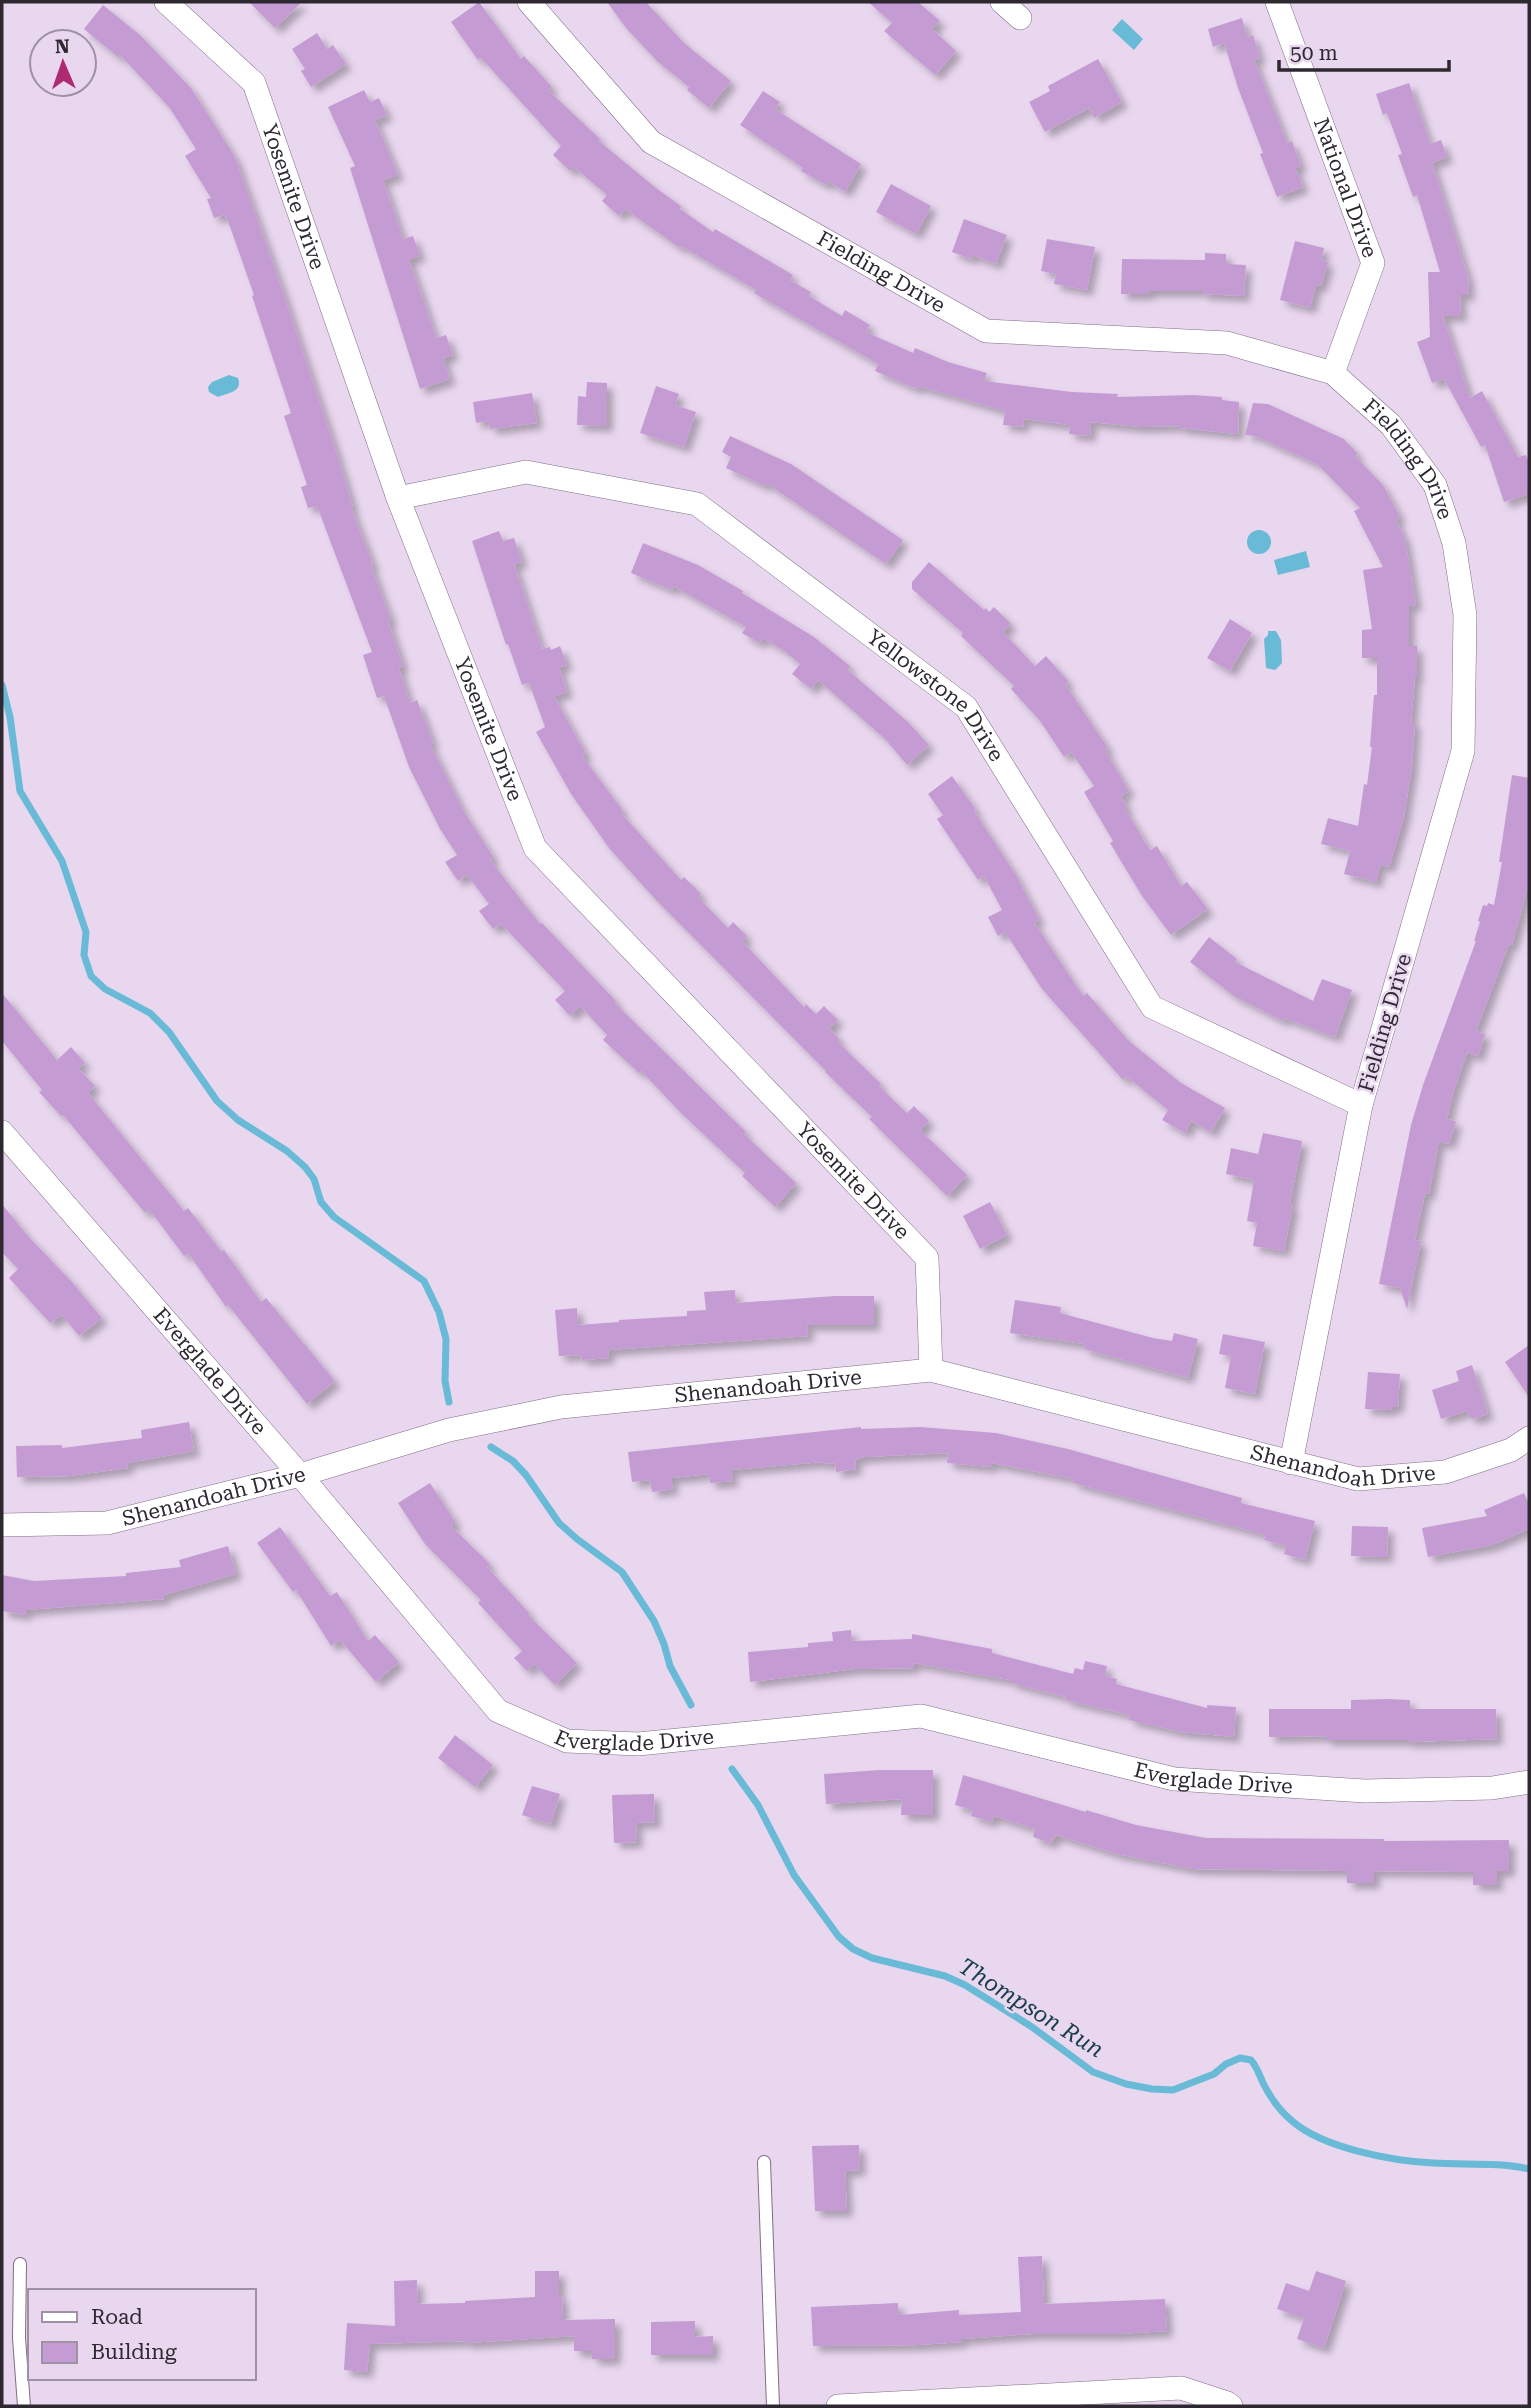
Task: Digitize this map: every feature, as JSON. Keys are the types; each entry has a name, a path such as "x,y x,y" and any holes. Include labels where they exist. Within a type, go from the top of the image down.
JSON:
{"street":[{"name":"Yosemite Drive","path":"166,2 254,83 398,498 535,848 927,1258 931,1370"},
{"name":"Fielding Drive","path":"529,2 651,142 986,331 1227,344 1333,373 1391,425 1434,485 1454,543 1465,615 1463,751 1361,1105 1291,1463"},
{"path":"1002,2 1020,18"},
{"name":"National Drive","path":"1277,2 1373,263 1333,373"},
{"name":"Yellowstone Drive","path":"398,498 526,472 697,504 965,707 1152,1007 1361,1105"},
{"name":"Everglade Drive","path":"2,1132 300,1475 498,1711 567,1741 638,1744 921,1716 1174,1779 1365,1791 1492,1788 1529,1782"},
{"name":"Shenandoah Drive","path":"2,1525 107,1523 300,1475 449,1430 561,1407 931,1370 1358,1479 1445,1472 1511,1450 1529,1438"},
{"path":"838,2406 1181,2388 1231,2406"}],"lane":[{"path":"764,2162 773,2406"},
{"path":"20,2264 19,2338 24,2406"}],"water":[{"path":"1122,19 1143,39 1134,50 1112,30"},
{"path":"229,375 238,378 237,389 218,397 209,392 208,387 212,382"},
{"path":"1259,530 1268,533 1271,542 1268,551 1259,554 1250,551 1247,542 1250,533"},
{"path":"1306,551 1310,567 1278,575 1274,560"},
{"path":"1268,631 1276,631 1281,640 1282,663 1275,670 1266,668 1264,639"}],"building":[{"path":"249,2 302,2 275,28"},
{"path":"479,2 521,59 524,56 552,87 548,90 600,139 599,141 681,206 680,209 713,232 715,229 793,275 790,280 811,292 809,296 842,316 845,310 870,325 866,332 913,353 915,348 948,362 987,373 984,381 1072,392 1118,394 1117,397 1222,397 1222,400 1239,402 1238,434 1180,426 1140,427 1091,422 1090,436 1069,434 1070,425 1024,419 1023,427 1003,425 1005,411 918,386 917,389 875,371 878,364 754,293 756,290 681,246 680,248 625,209 619,216 602,201 607,195 574,167 570,171 553,155 561,146 481,58 478,60 451,22"},
{"path":"607,2 646,2 684,43 731,81 709,108 687,90 689,87 657,61 626,28"},
{"path":"868,2 918,2 940,21 932,29 956,51 935,75 884,31 892,23"},
{"path":"103,5 140,35 191,88 235,157 281,286 335,448 351,507 391,620 388,621 403,666 399,668 410,703 417,700 433,743 430,744 463,810 494,858 490,860 540,924 542,923 615,1003 746,1132 744,1134 796,1183 775,1207 742,1176 745,1173 641,1071 639,1073 603,1040 607,1035 580,1006 570,1016 555,1000 565,991 501,924 493,929 479,911 489,904 467,875 458,881 445,862 457,855 440,829 409,767 384,696 377,698 363,655 372,652 317,506 308,508 301,487 307,485 284,416 291,413 228,221 224,215 214,218 207,199 211,198 185,156 196,149 169,107 120,55 118,57 98,41 98,28 85,28"},
{"path":"1242,18 1247,37 1253,35 1260,58 1254,60 1287,143 1292,141 1301,166 1295,168 1303,187 1277,197 1224,43 1213,47 1208,29"},
{"path":"317,33 327,49 333,45 346,64 311,87 301,71 305,69 292,49"},
{"path":"1098,59 1122,102 1094,118 1089,108 1045,132 1029,102 1050,91 1048,86"},
{"path":"1409,83 1430,144 1441,140 1447,157 1432,163 1468,277 1469,295 1460,295 1461,316 1443,316 1470,398 1482,391 1518,457 1526,455 1529,464 1529,494 1504,502 1485,445 1481,447 1444,379 1432,383 1417,342 1430,337 1428,272 1440,272 1417,195 1413,197 1398,155 1402,154 1387,113 1383,115 1376,94"},
{"path":"364,90 370,102 379,98 387,115 375,120 398,175 383,180 403,239 413,236 420,256 409,259 436,338 446,335 453,355 443,358 450,379 420,389 350,168 355,166 328,107"},
{"path":"763,91 780,102 775,109 861,164 845,192 828,181 826,185 801,171 803,168 740,125"},
{"path":"891,184 931,206 916,234 876,212"},
{"path":"964,219 1007,235 996,264 973,255 971,259 952,252"},
{"path":"1047,239 1095,247 1087,290 1054,284 1056,274 1041,271"},
{"path":"1295,241 1324,248 1321,260 1328,262 1321,286 1316,285 1310,308 1280,300"},
{"path":"1205,253 1226,254 1226,264 1246,265 1244,296 1203,294 1203,291 1121,294 1122,259 1205,260"},
{"path":"587,382 607,383 607,426 577,425 578,396 586,397"},
{"path":"656,386 679,394 675,405 696,412 684,447 640,433"},
{"path":"532,393 537,423 490,429 489,421 476,423 473,402"},
{"path":"1253,403 1268,404 1344,439 1358,454 1355,456 1383,485 1400,517 1396,520 1405,539 1416,605 1409,606 1409,646 1417,646 1417,677 1411,722 1415,722 1404,817 1389,867 1380,865 1376,882 1344,874 1350,851 1321,844 1328,818 1358,826 1364,784 1367,785 1374,695 1377,695 1377,658 1362,658 1362,630 1372,629 1363,570 1383,567 1354,511 1360,508 1317,464 1255,436 1245,435"},
{"path":"730,436 791,464 903,540 886,564 766,483 765,486 726,468 731,457 722,452"},
{"path":"499,531 503,541 514,538 522,562 514,564 542,649 550,647 551,650 560,646 567,665 559,667 567,692 554,696 586,754 582,756 623,811 621,813 681,880 684,877 701,894 698,897 728,928 733,922 747,936 742,941 804,1007 806,1004 816,1014 824,1006 838,1020 829,1028 840,1040 838,1042 881,1084 879,1086 907,1113 914,1106 929,1121 920,1130 967,1175 947,1196 655,899 609,848 571,794 536,732 545,727 529,683 522,685 508,644 506,645 472,541"},
{"path":"643,543 698,565 814,637 850,666 848,670 908,722 929,745 907,765 885,739 818,680 811,689 792,674 800,664 783,650 763,638 759,643 742,633 746,627 673,586 672,590 631,573"},
{"path":"929,562 984,610 986,608 989,612 994,607 1011,624 1003,632 1035,666 1046,656 1068,681 1065,684 1108,748 1105,750 1129,791 1121,796 1127,807 1125,809 1150,850 1157,846 1181,886 1187,882 1208,909 1171,935 1142,896 1110,843 1113,841 1084,792 1094,786 1071,752 1064,757 1040,721 1011,689 1014,686 961,636 963,633 912,589 912,582"},
{"path":"1230,619 1252,633 1230,671 1207,658"},
{"path":"1512,775 1529,778 1529,882 1512,945 1509,944 1476,1031 1485,1034 1478,1056 1467,1053 1453,1093 1447,1119 1456,1121 1449,1144 1439,1141 1429,1194 1425,1193 1415,1240 1421,1241 1407,1309 1400,1288 1379,1284 1411,1125 1423,1085 1476,941 1483,905 1494,905"},
{"path":"952,776 1016,875 1039,919 1034,922 1083,996 1087,993 1129,1041 1181,1083 1225,1108 1211,1132 1191,1121 1185,1133 1162,1120 1168,1110 1126,1076 1123,1080 1042,989 1005,932 998,936 988,917 1002,910 984,876 978,880 937,819 943,815 928,794"},
{"path":"1209,937 1237,959 1235,962 1313,1001 1322,979 1352,990 1335,1037 1284,1018 1283,1021 1234,996 1190,962"},
{"path":"2,993 57,1060 71,1047 85,1063 78,1068 95,1086 88,1093 184,1211 188,1208 221,1251 224,1250 261,1302 266,1298 335,1381 307,1404 228,1305 226,1307 188,1253 184,1256 149,1209 145,1213 63,1115 61,1116 39,1092 42,1090 2,1041"},
{"path":"1263,1133 1302,1141 1284,1251 1253,1246 1257,1223 1247,1221 1254,1180 1226,1174 1231,1148 1258,1154"},
{"path":"990,1202 1007,1235 980,1249 963,1216"},
{"path":"2,1204 102,1318 79,1336 62,1315 50,1323 9,1278 18,1269 2,1252"},
{"path":"735,1290 736,1303 874,1296 874,1325 807,1325 808,1336 608,1350 609,1358 582,1360 581,1355 559,1356 555,1310 577,1308 578,1325 687,1316 687,1311 706,1310 704,1292"},
{"path":"1015,1300 1061,1307 1060,1313 1153,1338 1172,1341 1174,1333 1198,1339 1188,1378 1084,1349 1085,1344 1010,1333"},
{"path":"1223,1334 1265,1342 1255,1394 1225,1388 1231,1356 1219,1354"},
{"path":"1529,1345 1529,1397 1505,1362"},
{"path":"1472,1365 1488,1414 1472,1419 1467,1411 1441,1419 1432,1390 1459,1381 1456,1371"},
{"path":"1368,1372 1400,1374 1398,1407 1392,1407 1391,1410 1365,1409"},
{"path":"189,1422 194,1451 127,1463 128,1468 69,1476 17,1477 16,1446 62,1445 62,1448 142,1438 141,1430"},
{"path":"861,1427 920,1427 996,1433 1068,1449 1242,1498 1241,1503 1315,1521 1305,1560 1284,1554 1286,1546 1264,1540 1266,1535 1073,1483 1074,1479 992,1463 992,1467 947,1463 948,1453 864,1457 855,1460 856,1469 836,1472 835,1463 822,1462 731,1470 733,1481 710,1483 709,1474 671,1478 673,1489 652,1492 650,1480 632,1482 628,1452"},
{"path":"430,1483 456,1523 451,1526 490,1564 487,1567 530,1614 528,1615 577,1663 555,1685 534,1664 527,1671 514,1658 522,1651 478,1603 481,1600 425,1544 398,1503"},
{"path":"1524,1493 1529,1505 1529,1529 1492,1545 1428,1557 1422,1528 1487,1516 1484,1510"},
{"path":"1352,1526 1388,1527 1387,1557 1351,1556"},
{"path":"280,1527 330,1596 337,1592 368,1641 375,1635 399,1662 376,1682 340,1640 331,1646 296,1590 293,1592 257,1543"},
{"path":"228,1546 236,1574 164,1595 164,1599 26,1610 25,1615 2,1611 2,1575 34,1581 126,1576 126,1573 181,1567 179,1560"},
{"path":"851,1630 852,1641 912,1639 912,1634 992,1649 992,1653 1073,1674 1075,1668 1083,1670 1085,1661 1107,1666 1105,1676 1117,1679 1116,1684 1207,1708 1207,1705 1236,1707 1234,1737 1181,1732 1129,1720 1130,1715 1065,1700 1066,1697 1011,1683 1011,1680 913,1663 914,1668 854,1669 750,1682 748,1652 808,1647 808,1643 833,1641 832,1632"},
{"path":"1351,1700 1410,1700 1410,1709 1496,1709 1497,1739 1408,1742 1326,1740 1326,1736 1269,1737 1269,1709 1351,1709"},
{"path":"455,1735 493,1765 475,1787 438,1758"},
{"path":"933,1770 933,1815 901,1815 902,1799 826,1804 824,1774"},
{"path":"963,1775 1136,1825 1206,1838 1509,1840 1509,1871 1497,1871 1497,1885 1473,1885 1473,1872 1374,1871 1374,1883 1347,1883 1347,1871 1193,1869 1117,1854 1056,1835 1051,1843 1033,1837 1035,1829 994,1816 992,1822 971,1816 973,1810 955,1805"},
{"path":"532,1786 560,1794 551,1824 522,1815"},
{"path":"654,1794 655,1822 636,1823 637,1842 614,1843 612,1795"},
{"path":"859,2145 860,2170 845,2171 847,2211 815,2211 812,2146"},
{"path":"1042,2256 1044,2304 1165,2299 1167,2331 1031,2334 918,2345 813,2346 811,2307 898,2303 899,2315 959,2310 959,2315 1021,2312 1018,2257"},
{"path":"535,2271 559,2271 563,2320 615,2319 615,2359 592,2359 592,2351 574,2351 574,2336 467,2343 370,2344 367,2372 344,2370 347,2323 395,2326 394,2281 417,2280 418,2304 465,2303 535,2297"},
{"path":"1316,2271 1346,2281 1324,2348 1297,2339 1304,2318 1277,2309 1286,2283 1309,2291"},
{"path":"695,2321 695,2337 713,2336 713,2355 651,2355 651,2322"}],"waterway":[{"name":"Thompson Run","path":"2,685 10,717 20,791 62,861 86,932 84,955 91,976 105,989 150,1013 169,1032 217,1101 238,1120 287,1151 305,1167 314,1179 321,1202 334,1217 424,1281 439,1312 446,1339 445,1381 449,1402"},
{"name":"Thompson Run","path":"491,1447 513,1461 526,1475 559,1523 622,1572 654,1621 670,1666 691,1705"},
{"name":"Thompson Run","path":"732,1769 758,1805 794,1875 839,1937 853,1949 872,1958 945,1976 965,1985 1032,2027 1093,2072 1126,2084 1173,2090 1214,2074 1226,2064 1240,2058 1251,2060 1283,2113 1321,2139 1339,2146 1398,2159 1505,2165 1529,2169"}]}
